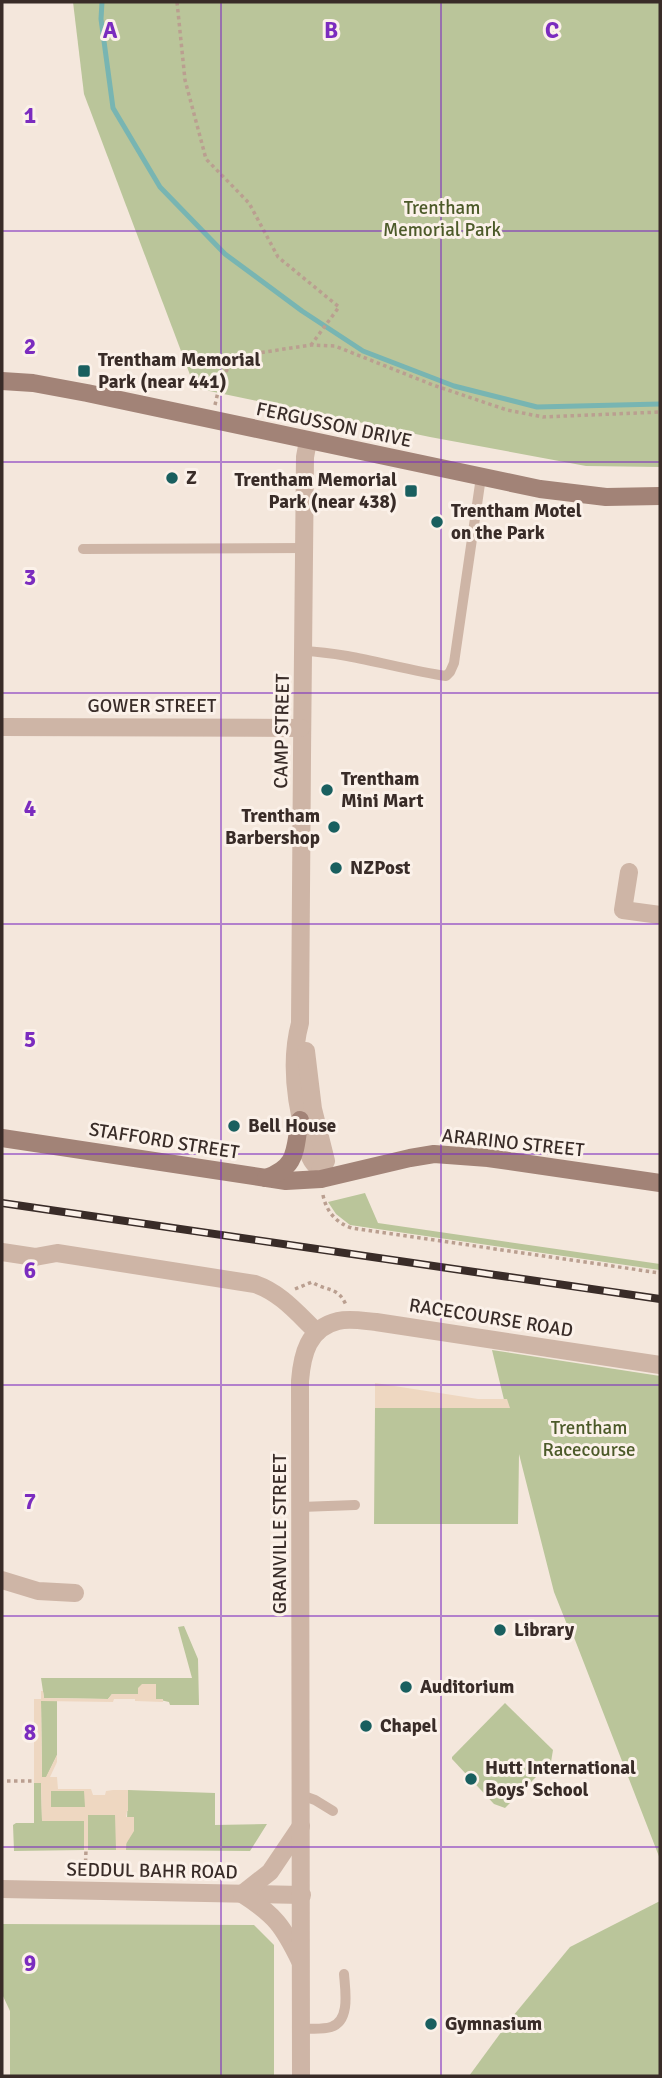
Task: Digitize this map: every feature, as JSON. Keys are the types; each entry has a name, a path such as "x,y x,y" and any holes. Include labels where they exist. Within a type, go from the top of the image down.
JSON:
{"street":[{"name":"FERGUSSON DRIVE","path":"2,381 33,383 540,489 606,497 660,496"},
{"name":"CAMP STREET","path":"300,1023 296,1037 295,1087 300,1120 312,1163 320,1174 326,1161 313,1109 300,1023 301,728 305,457 308,441"},
{"name":"GOWER STREET","path":"2,727 301,728"},
{"path":"629,872 623,910 660,915"},
{"path":"266,1178 284,1169 292,1160 300,1120"},
{"name":"STAFFORD STREET","path":"2,1139 286,1181 320,1174"},
{"name":"ARARINO STREET","path":"320,1174 434,1154 488,1158 660,1183"},
{"path":"2,1252 35,1257 57,1253 255,1284 269,1288 280,1296 317,1332"},
{"name":"RACECOURSE ROAD","path":"317,1332 338,1321 351,1320 660,1365"},
{"name":"GRANVILLE STREET","path":"301,2076 300,1381 302,1358 308,1343 317,1332"},
{"path":"2,1580 38,1591 75,1593"},
{"path":"301,1826 270,1872 242,1894 265,1909 285,1931 301,1964"},
{"name":"SEDDUL BAHR ROAD","path":"2,1889 302,1895"}],"lane":[{"path":"304,651 327,652 419,672 446,676 450,673 454,663 481,477"},
{"path":"83,549 305,548"},
{"path":"301,1507 355,1505"},
{"path":"301,1795 332,1811"},
{"path":"301,2029 330,2027 340,2019 345,2007 344,1974"}],"path":[{"path":"177,2 185,80 206,159 248,203 278,257 339,307 311,345"},
{"path":"212,420 220,383 229,366 258,353 311,345 335,346 507,411 543,417 660,412"},
{"path":"324,1200 340,1223 352,1228 660,1273"},
{"path":"312,1282 341,1295 351,1320"},
{"path":"7,1781 34,1781"},
{"path":"85,1891 86,1850"}],"green space":[{"name":"Trentham Memorial Park","path":"73,2 660,2 660,467 586,466 195,388 84,94"},
{"path":"365,1193 378,1223 660,1264 660,1270 350,1225 336,1214 328,1202"},
{"name":"Trentham Racecourse","path":"492,1350 660,1376 660,1859 554,1592 519,1454 518,1524 374,1524 375,1408 506,1408"},
{"path":"184,1626 198,1659 199,1705 170,1705 169,1702 156,1699 156,1685 138,1694 112,1694 108,1699 44,1698 41,1678 192,1678 178,1627"},
{"path":"41,1701 57,1701 57,1755 46,1778 42,1777"},
{"path":"505,1703 553,1750 551,1762 505,1808 494,1804 452,1757"},
{"path":"34,1783 41,1783 42,1820 84,1820 84,1850 14,1851 13,1825 34,1823"},
{"path":"128,1790 215,1793 215,1825 267,1824 250,1851 126,1850"},
{"path":"51,1791 85,1791 85,1807 51,1807"},
{"path":"88,1814 116,1815 116,1850 88,1850"},
{"path":"660,1901 660,2076 469,2076 513,2016 570,1947"},
{"path":"2,1924 254,1925 274,1945 274,2076 10,2076 10,2011 2,1994"}],"shaded area":[{"path":"375,1383 478,1399 507,1399 510,1408 375,1408"},
{"path":"142,1684 156,1684 156,1699 163,1699 163,1702 135,1699 114,1699 113,1702 41,1701 42,1777 46,1777 57,1755 57,1762 50,1777 57,1777 58,1789 91,1789 93,1795 105,1795 106,1791 113,1790 128,1790 126,1817 134,1817 134,1831 126,1844 126,1850 116,1850 115,1815 88,1815 88,1850 84,1850 84,1821 42,1821 41,1783 34,1783 34,1699 41,1699 43,1691 44,1698 108,1699 112,1694 138,1694 138,1688","holes":["51,1791 84,1791 85,1807 51,1807"]}],"waterway":[{"path":"102,2 101,19 113,108 160,187 225,254 302,311 363,351 454,386 537,407 660,404"}],"railway":[{"path":"2,1203 660,1299"}],"place":[{"name":"Trentham Memorial Park (near 441)","path":"84,371"},
{"name":"Z","path":"172,478"},
{"name":"Trentham Memorial Park (near 438)","path":"411,491"},
{"name":"Trentham Motel on the Park","path":"437,522"},
{"name":"Trentham Mini Mart","path":"327,790"},
{"name":"Trentham Barbershop","path":"334,827"},
{"name":"NZPost","path":"336,868"},
{"name":"Bell House","path":"234,1126"},
{"name":"Library","path":"500,1630"},
{"name":"Auditorium","path":"406,1687"},
{"name":"Chapel","path":"366,1726"},
{"name":"Hutt International Boys' School","path":"471,1779"},
{"name":"Gymnasium","path":"431,2024"}]}
